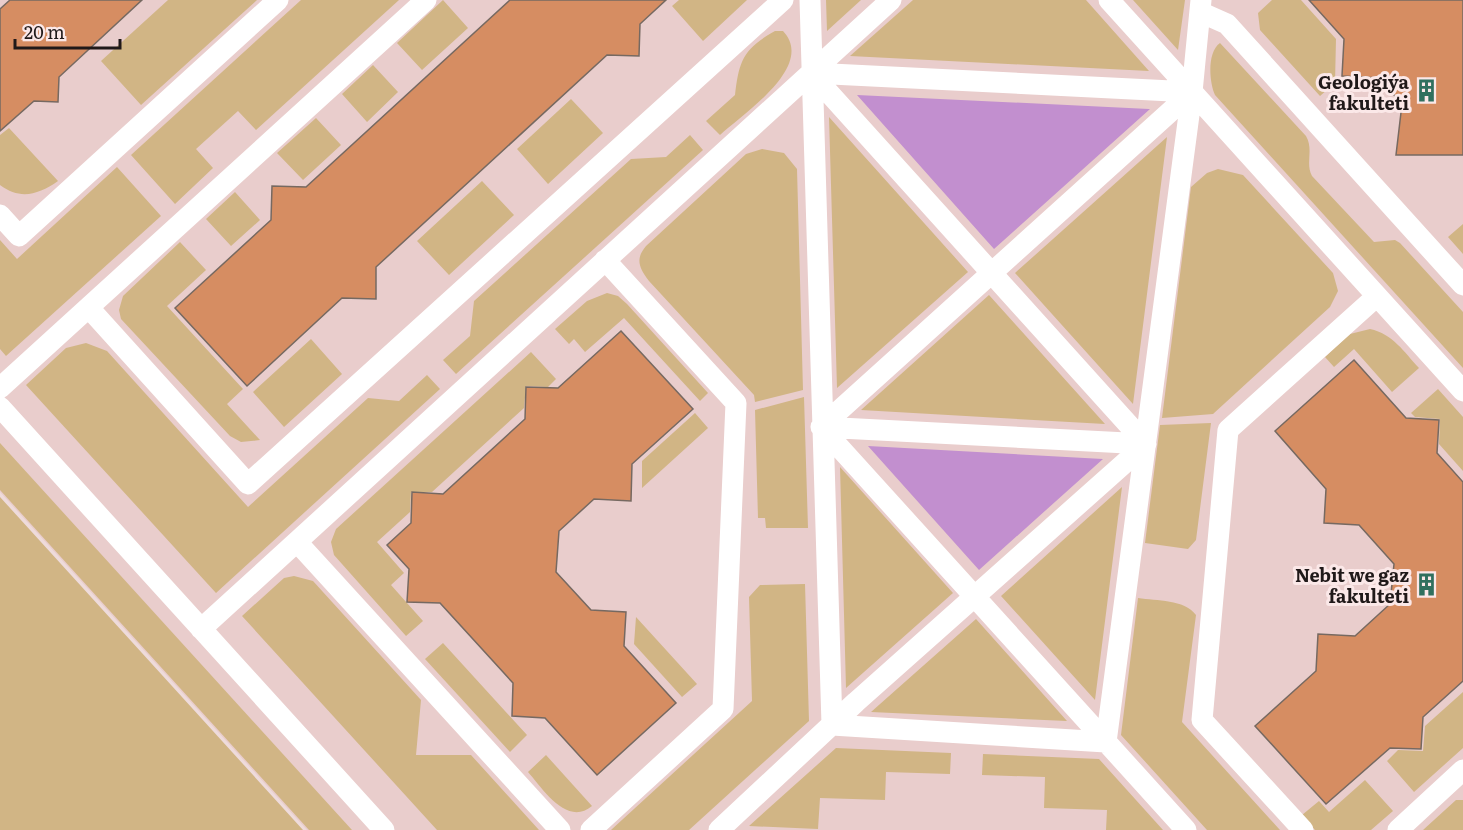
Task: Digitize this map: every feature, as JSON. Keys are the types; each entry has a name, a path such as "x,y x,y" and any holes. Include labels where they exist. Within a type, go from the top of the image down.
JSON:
{"lane":[{"path":"0,215 20,236 278,0"},
{"path":"0,388 426,0"},
{"path":"89,308 249,484 783,0"},
{"path":"810,0 821,427 832,725"},
{"path":"201,629 891,0"},
{"path":"1109,0 1463,391"},
{"path":"1106,742 1192,92 1201,6 1227,24 1463,285"},
{"path":"811,73 1192,92"},
{"path":"811,73 1146,444"},
{"path":"821,427 1192,92"},
{"path":"591,830 723,709 736,403 605,260"},
{"path":"1304,830 1202,720 1228,430 1377,296"},
{"path":"0,407 384,830"},
{"path":"821,427 1146,444"},
{"path":"821,427 1185,830"},
{"path":"719,830 832,725 1146,444"},
{"path":"297,542 560,830"},
{"path":"832,725 1106,742"},
{"path":"1398,830 1463,770"}],"shaded area":[{"path":"0,0 1463,0 1463,830 307,830 0,492"},
{"path":"168,0 257,0 141,105 101,61"},
{"path":"301,0 399,0 256,130 238,111 196,149 213,168 175,204 131,155"},
{"path":"443,0 468,28 422,70 397,43"},
{"path":"679,0 747,0 703,41 672,6"},
{"path":"826,0 861,0 827,31"},
{"path":"913,0 1086,0 1149,71 850,56"},
{"path":"1133,0 1185,0 1178,50"},
{"path":"1272,0 1301,0 1336,39 1335,83 1320,96 1260,30 1258,13"},
{"path":"775,31 783,31 791,45 790,59 784,73 759,102 720,135 706,121 735,95 738,73 749,50"},
{"path":"1220,43 1306,136 1312,176 1374,242 1395,240 1400,243 1463,312 1463,368 1215,95 1210,68 1213,53"},
{"path":"373,65 398,92 367,122 342,94"},
{"path":"857,95 1149,109 1150,109 994,249"},
{"path":"571,99 603,133 548,184 517,149"},
{"path":"829,117 968,272 837,388"},
{"path":"316,118 341,145 303,180 277,153"},
{"path":"9,128 58,181 43,190 29,194 15,193 0,185 0,135"},
{"path":"690,135 703,150 456,374 443,360 470,336 474,301 631,159 666,157"},
{"path":"1167,137 1133,404 1015,273"},
{"path":"762,149 784,153 797,169 803,390 755,402 754,395 649,281 641,268 639,259 646,246 746,154"},
{"path":"117,167 161,216 6,356 0,349 0,240 17,259"},
{"path":"1218,169 1243,175 1333,273 1338,291 1330,307 1213,414 1162,418 1191,187 1207,173"},
{"path":"482,181 514,215 449,275 417,241"},
{"path":"235,192 260,220 231,246 206,219"},
{"path":"1463,224 1463,254 1448,237"},
{"path":"180,242 206,270 167,306 243,389 227,404 260,440 241,442 230,436 121,319 119,310 123,296"},
{"path":"607,293 618,296 627,304 708,393 700,401 624,318 585,352 574,339 569,344 555,329 587,301"},
{"path":"989,295 1105,424 861,410"},
{"path":"1370,329 1392,339 1419,368 1392,392 1354,349 1334,367 1325,357 1350,334"},
{"path":"311,339 342,374 284,427 253,392"},
{"path":"86,343 107,351 248,507 368,398 399,401 427,375 440,389 216,593 26,385 66,348"},
{"path":"531,352 556,379 548,387 526,386 524,408 432,492 411,492 410,512 377,542 404,573 391,585 423,621 406,636 334,555 331,542 336,529"},
{"path":"1438,389 1463,417 1463,471 1439,444 1440,419 1415,417 1411,413"},
{"path":"804,397 808,528 766,528 765,518 758,518 755,410"},
{"path":"695,413 708,428 642,488 642,461"},
{"path":"1211,423 1196,540 1188,549 1145,543 1160,425"},
{"path":"0,443 352,830 309,830 0,490"},
{"path":"868,446 1103,459 979,570"},
{"path":"840,467 953,593 846,688"},
{"path":"1122,487 1095,700 1001,596"},
{"path":"0,497 303,830 0,830"},
{"path":"294,576 313,581 421,700 416,755 471,755 539,830 437,830 242,616 284,578"},
{"path":"805,584 809,721 689,830 611,830 752,701 749,597 760,585"},
{"path":"1138,598 1177,603 1196,615 1182,722 1280,830 1207,830 1121,735"},
{"path":"636,617 697,684 682,697 634,644"},
{"path":"976,619 1067,721 871,712"},
{"path":"443,643 527,735 510,752 425,659"},
{"path":"1463,692 1463,748 1414,792 1387,761 1398,750 1423,751 1425,726"},
{"path":"836,748 951,753 950,774 886,772 885,800 820,798 818,829 749,826"},
{"path":"983,754 1099,759 1163,830 1106,830 1107,810 1044,808 1045,777 982,775"},
{"path":"546,755 592,806 583,811 574,812 565,809 548,796 528,772"},
{"path":"1365,780 1393,811 1371,830 1315,830 1302,815 1319,801 1329,812"},
{"path":"1456,800 1463,800 1463,830 1423,830"}],"building":[{"path":"10,0 142,0 59,77 58,102 34,101 0,131 0,9"},
{"path":"510,0 666,0 640,24 639,56 607,55 376,267 376,299 342,298 247,386 175,308 271,220 272,186 306,187"},
{"name":"Geologiýa fakulteti","path":"1309,0 1463,0 1463,155 1396,155 1402,104 1379,78 1342,76 1344,39"},
{"path":"621,331 693,409 632,464 631,501 594,499 559,531 556,572 591,610 626,612 624,646 676,703 597,775 545,718 512,716 513,683 440,603 407,602 409,569 387,545 411,523 412,492 443,494 525,419 526,387 558,388"},
{"name":"Nebit we gaz fakulteti","path":"1354,360 1406,418 1439,420 1437,453 1463,482 1463,681 1423,717 1421,749 1390,748 1326,804 1255,726 1316,671 1318,634 1355,636 1390,604 1394,564 1359,525 1324,523 1326,489 1275,431"}],"place":[{"name":"Geologiýa fakulteti","path":"1427,91"},
{"name":"Nebit we gaz fakulteti","path":"1427,584"}]}
